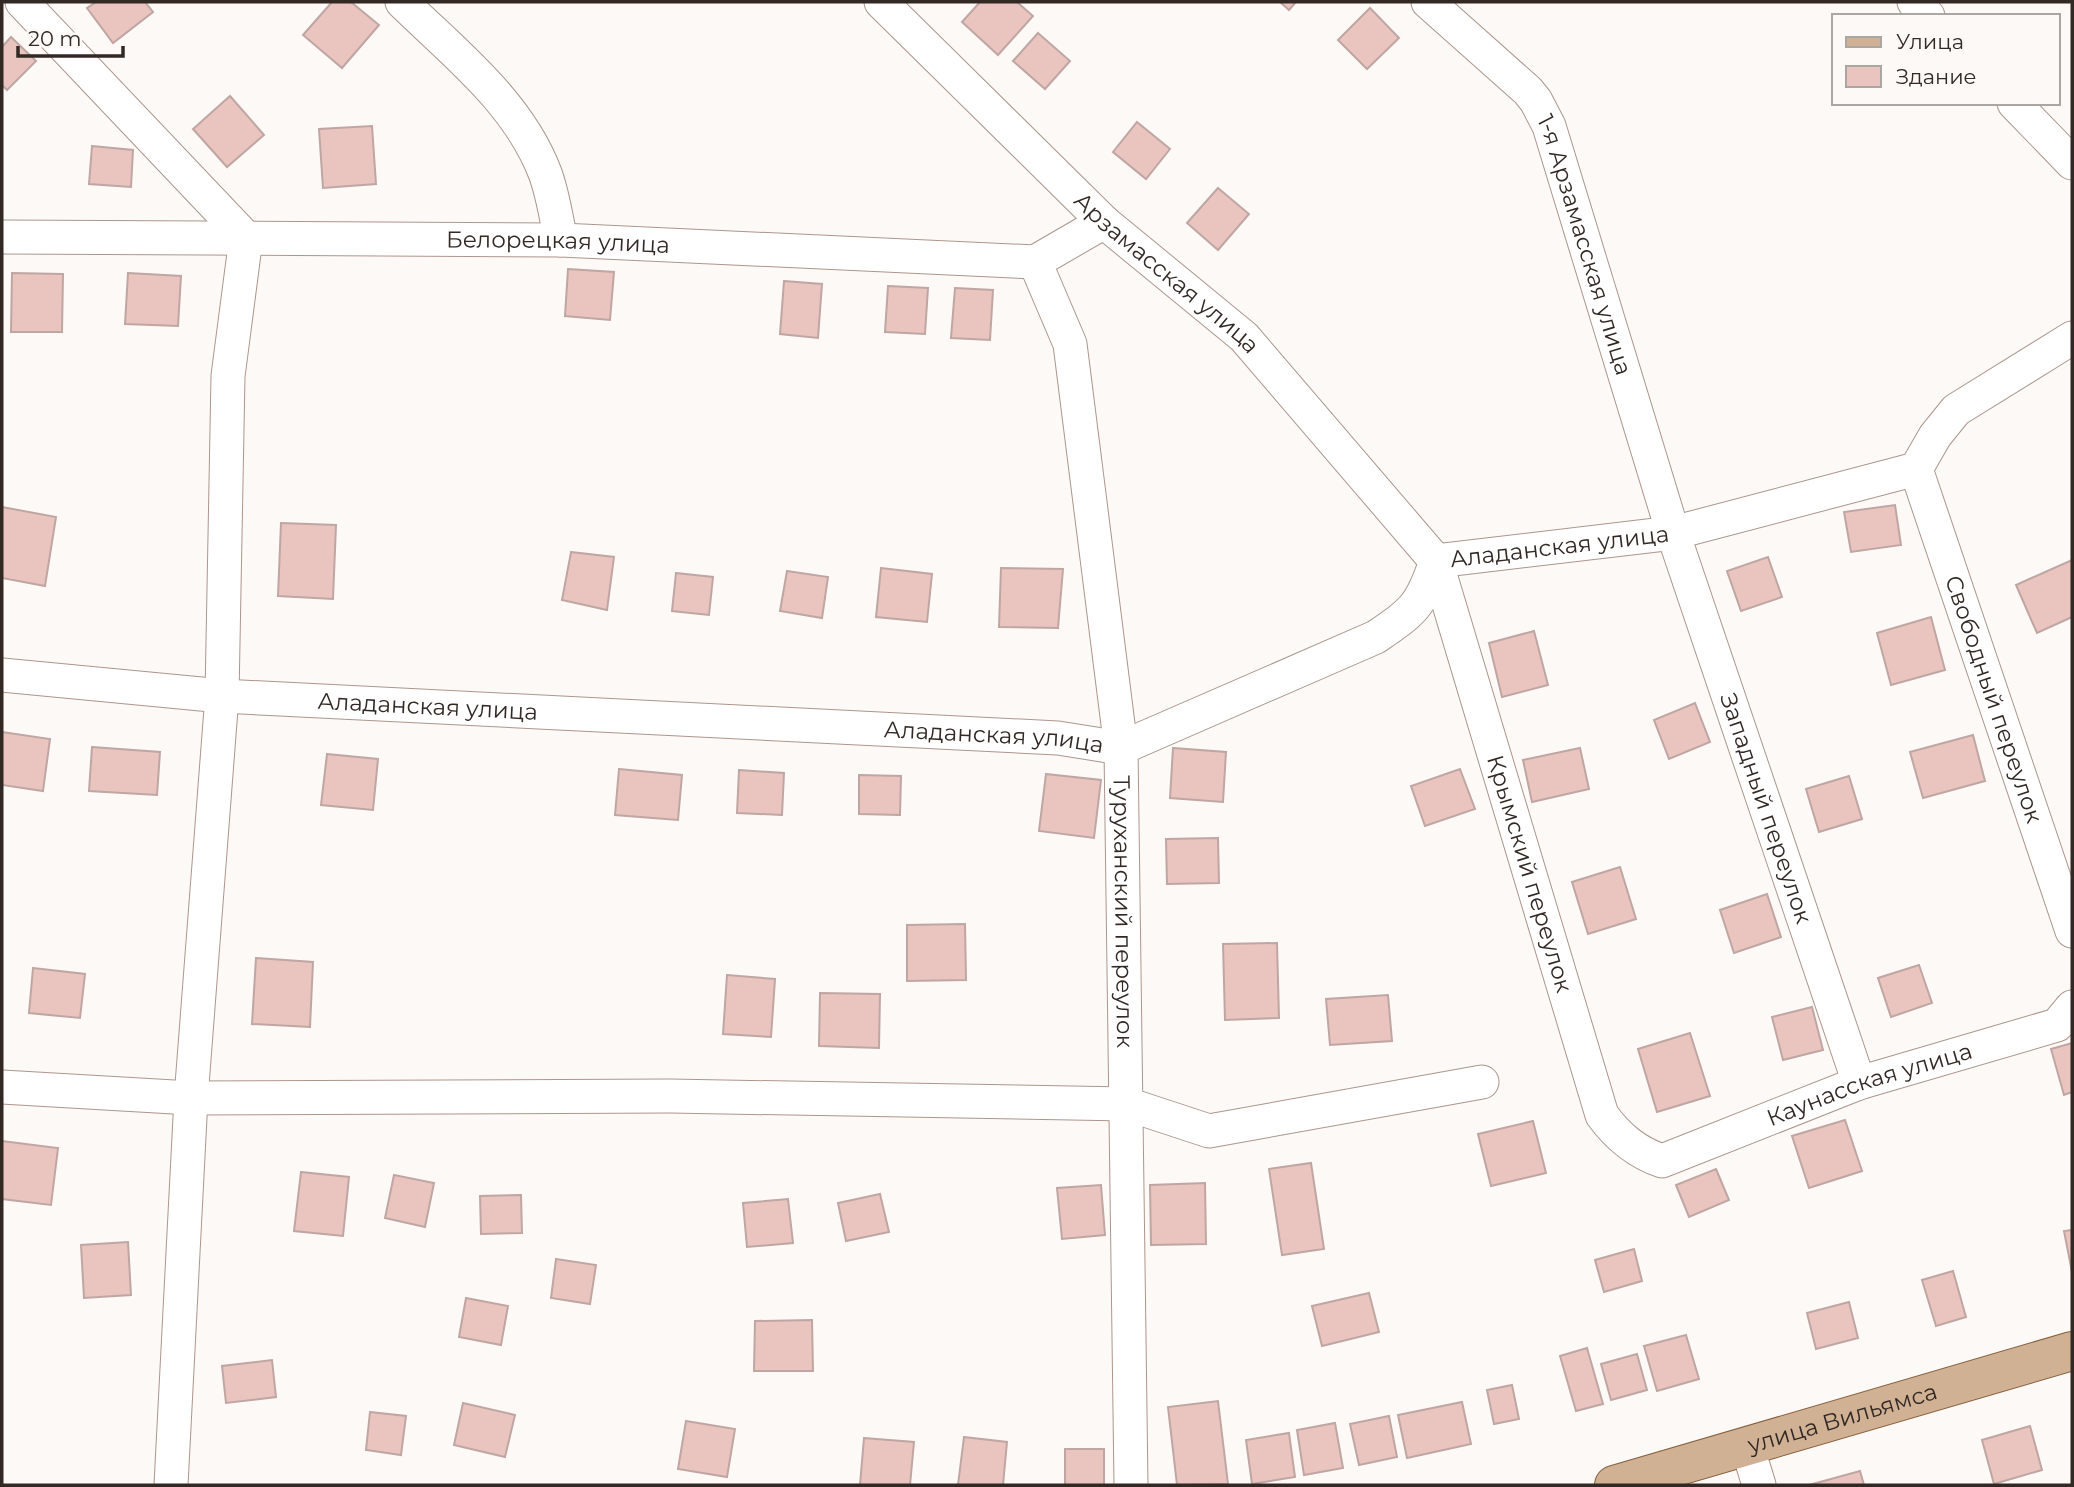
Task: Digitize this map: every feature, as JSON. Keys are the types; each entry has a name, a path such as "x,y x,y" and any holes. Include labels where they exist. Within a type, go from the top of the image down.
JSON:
{"main road":[{"name":"улица Вильямса","path":"1614,1485 2072,1351"}],"street":[{"path":"22,2 246,238 228,376 222,696 191,1098 171,1485"},
{"path":"402,2 498,96 525,131 546,174 561,240"},
{"name":"Арзамасская улица","path":"881,2 1104,222 1244,337 1436,561"},
{"name":"1-я Арзамасская улица","path":"1428,2 1528,91 1549,126 1674,533"},
{"path":"2016,105 2072,163"},
{"path":"1035,262 1104,222"},
{"name":"Белорецкая улица","path":"2,237 561,240 1035,262"},
{"name":"Туруханский переулок","path":"1035,262 1069,344 1121,748 1131,1485"},
{"path":"1916,469 1940,429 1956,410 2072,338"},
{"name":"Аладанская улица","path":"2,675 222,696 1058,738 1121,748 1376,637 1409,615 1426,591 1436,561 1674,533 1916,469"},
{"name":"Свободный переулок","path":"1916,469 2072,931"},
{"name":"Западный переулок","path":"1674,533 1859,1083"},
{"name":"Крымский переулок","path":"1436,561 1602,1115 1614,1131 1629,1144 1646,1156 1662,1161"},
{"name":"Каунасская улица","path":"1662,1161 1859,1083 2057,1024 2072,1007"},
{"path":"2,1087 191,1098 670,1096 1127,1104 1209,1131 1482,1082"},
{"path":"1747,1446 1759,1485"}],"building":[{"path":"96,2 145,2 153,12 113,43 87,8"},
{"path":"332,2 351,2 379,25 342,68 303,35"},
{"path":"980,2 1017,2 1033,16 998,55 962,22"},
{"path":"1280,2 1296,2 1289,10"},
{"path":"1370,8 1399,38 1367,69 1338,40"},
{"path":"1038,33 1070,61 1045,89 1013,61"},
{"path":"11,37 36,61 7,90 2,85 2,47"},
{"path":"230,96 264,135 227,167 193,129"},
{"path":"1137,122 1170,149 1146,179 1113,152"},
{"path":"372,126 376,184 323,188 319,129"},
{"path":"92,146 133,150 131,187 89,184"},
{"path":"1218,188 1249,214 1218,250 1187,223"},
{"path":"568,269 614,272 610,320 565,316"},
{"path":"12,273 63,274 62,332 11,332"},
{"path":"128,273 181,276 178,326 125,324"},
{"path":"784,281 822,284 818,338 780,334"},
{"path":"888,286 928,288 925,334 885,332"},
{"path":"955,288 993,290 990,340 951,338"},
{"path":"1895,505 1901,545 1851,552 1844,512"},
{"path":"2,507 56,517 45,586 2,578"},
{"path":"281,523 336,525 333,599 278,596"},
{"path":"571,552 614,557 607,610 562,600"},
{"path":"1768,557 1782,597 1741,611 1727,571"},
{"path":"2072,560 2072,617 2037,633 2016,585"},
{"path":"881,568 932,574 927,622 876,617"},
{"path":"1001,568 1063,569 1058,628 999,627"},
{"path":"787,571 828,577 822,618 780,611"},
{"path":"676,573 713,577 709,615 672,611"},
{"path":"1931,617 1945,670 1891,685 1877,633"},
{"path":"1534,631 1548,685 1502,697 1489,643"},
{"path":"1695,703 1710,742 1669,759 1654,720"},
{"path":"2,732 50,739 43,791 2,785"},
{"path":"1973,735 1985,781 1923,798 1910,752"},
{"path":"92,747 160,752 157,795 89,791"},
{"path":"1173,748 1226,752 1223,802 1170,798"},
{"path":"1580,748 1589,789 1532,802 1523,760"},
{"path":"327,754 378,759 373,810 321,805"},
{"path":"619,769 682,775 678,820 615,815"},
{"path":"1460,769 1475,809 1425,826 1411,786"},
{"path":"739,770 784,773 782,815 737,813"},
{"path":"1046,774 1101,780 1094,838 1039,831"},
{"path":"859,775 901,776 900,815 859,814"},
{"path":"1849,776 1862,819 1819,832 1806,789"},
{"path":"1218,838 1219,883 1167,884 1166,839"},
{"path":"1620,867 1636,919 1588,934 1572,882"},
{"path":"1767,894 1781,937 1734,953 1720,910"},
{"path":"965,924 966,980 907,981 907,925"},
{"path":"1277,943 1279,1018 1225,1020 1223,944"},
{"path":"256,958 313,962 310,1027 252,1024"},
{"path":"1919,965 1932,1003 1891,1017 1878,978"},
{"path":"33,968 85,974 80,1018 29,1013"},
{"path":"727,975 775,979 771,1037 723,1034"},
{"path":"820,993 880,994 879,1048 819,1046"},
{"path":"1388,995 1392,1041 1330,1045 1326,999"},
{"path":"1812,1007 1823,1050 1783,1060 1772,1017"},
{"path":"1690,1033 1710,1096 1657,1112 1638,1049"},
{"path":"2072,1043 2072,1092 2064,1095 2051,1049"},
{"path":"1845,1120 1862,1171 1809,1188 1792,1136"},
{"path":"1533,1121 1546,1173 1491,1186 1478,1134"},
{"path":"2,1141 58,1148 51,1205 2,1199"},
{"path":"1311,1163 1324,1249 1282,1255 1269,1169"},
{"path":"1716,1169 1729,1200 1689,1217 1676,1185"},
{"path":"301,1172 349,1177 343,1236 294,1231"},
{"path":"394,1175 434,1183 425,1227 385,1218"},
{"path":"1205,1183 1206,1244 1151,1245 1150,1185"},
{"path":"1101,1185 1105,1235 1062,1239 1057,1188"},
{"path":"880,1194 889,1232 846,1241 838,1203"},
{"path":"521,1195 522,1233 481,1234 480,1196"},
{"path":"788,1199 793,1243 747,1247 743,1203"},
{"path":"2072,1230 2072,1272 2064,1231"},
{"path":"128,1242 131,1295 84,1298 81,1245"},
{"path":"1634,1249 1642,1281 1604,1292 1595,1260"},
{"path":"556,1259 596,1265 590,1304 551,1298"},
{"path":"1953,1271 1966,1317 1936,1326 1922,1280"},
{"path":"1369,1293 1379,1332 1322,1346 1312,1306"},
{"path":"466,1298 508,1306 501,1345 459,1337"},
{"path":"1849,1302 1858,1338 1816,1349 1807,1313"},
{"path":"812,1320 813,1371 754,1371 755,1321"},
{"path":"1686,1335 1699,1379 1657,1391 1644,1346"},
{"path":"1587,1348 1603,1404 1576,1411 1560,1356"},
{"path":"1637,1354 1647,1390 1611,1400 1601,1364"},
{"path":"272,1360 276,1397 226,1403 222,1366"},
{"path":"1512,1385 1519,1419 1494,1424 1487,1390"},
{"path":"1218,1401 1228,1484 1177,1485 1168,1407"},
{"path":"1462,1402 1471,1444 1407,1458 1398,1415"},
{"path":"463,1403 515,1415 505,1457 454,1445"},
{"path":"370,1412 406,1416 401,1455 366,1450"},
{"path":"1389,1416 1397,1457 1359,1465 1350,1424"},
{"path":"686,1421 735,1429 727,1477 678,1469"},
{"path":"1335,1423 1343,1468 1304,1475 1297,1430"},
{"path":"2030,1426 2042,1470 1994,1484 1982,1440"},
{"path":"1289,1433 1295,1477 1252,1484 1246,1440"},
{"path":"964,1437 1007,1442 1003,1485 958,1485"},
{"path":"864,1438 914,1442 910,1485 860,1485"},
{"path":"1065,1449 1104,1449 1104,1485 1065,1485"},
{"path":"1860,1471 1864,1485 1809,1485"}]}
